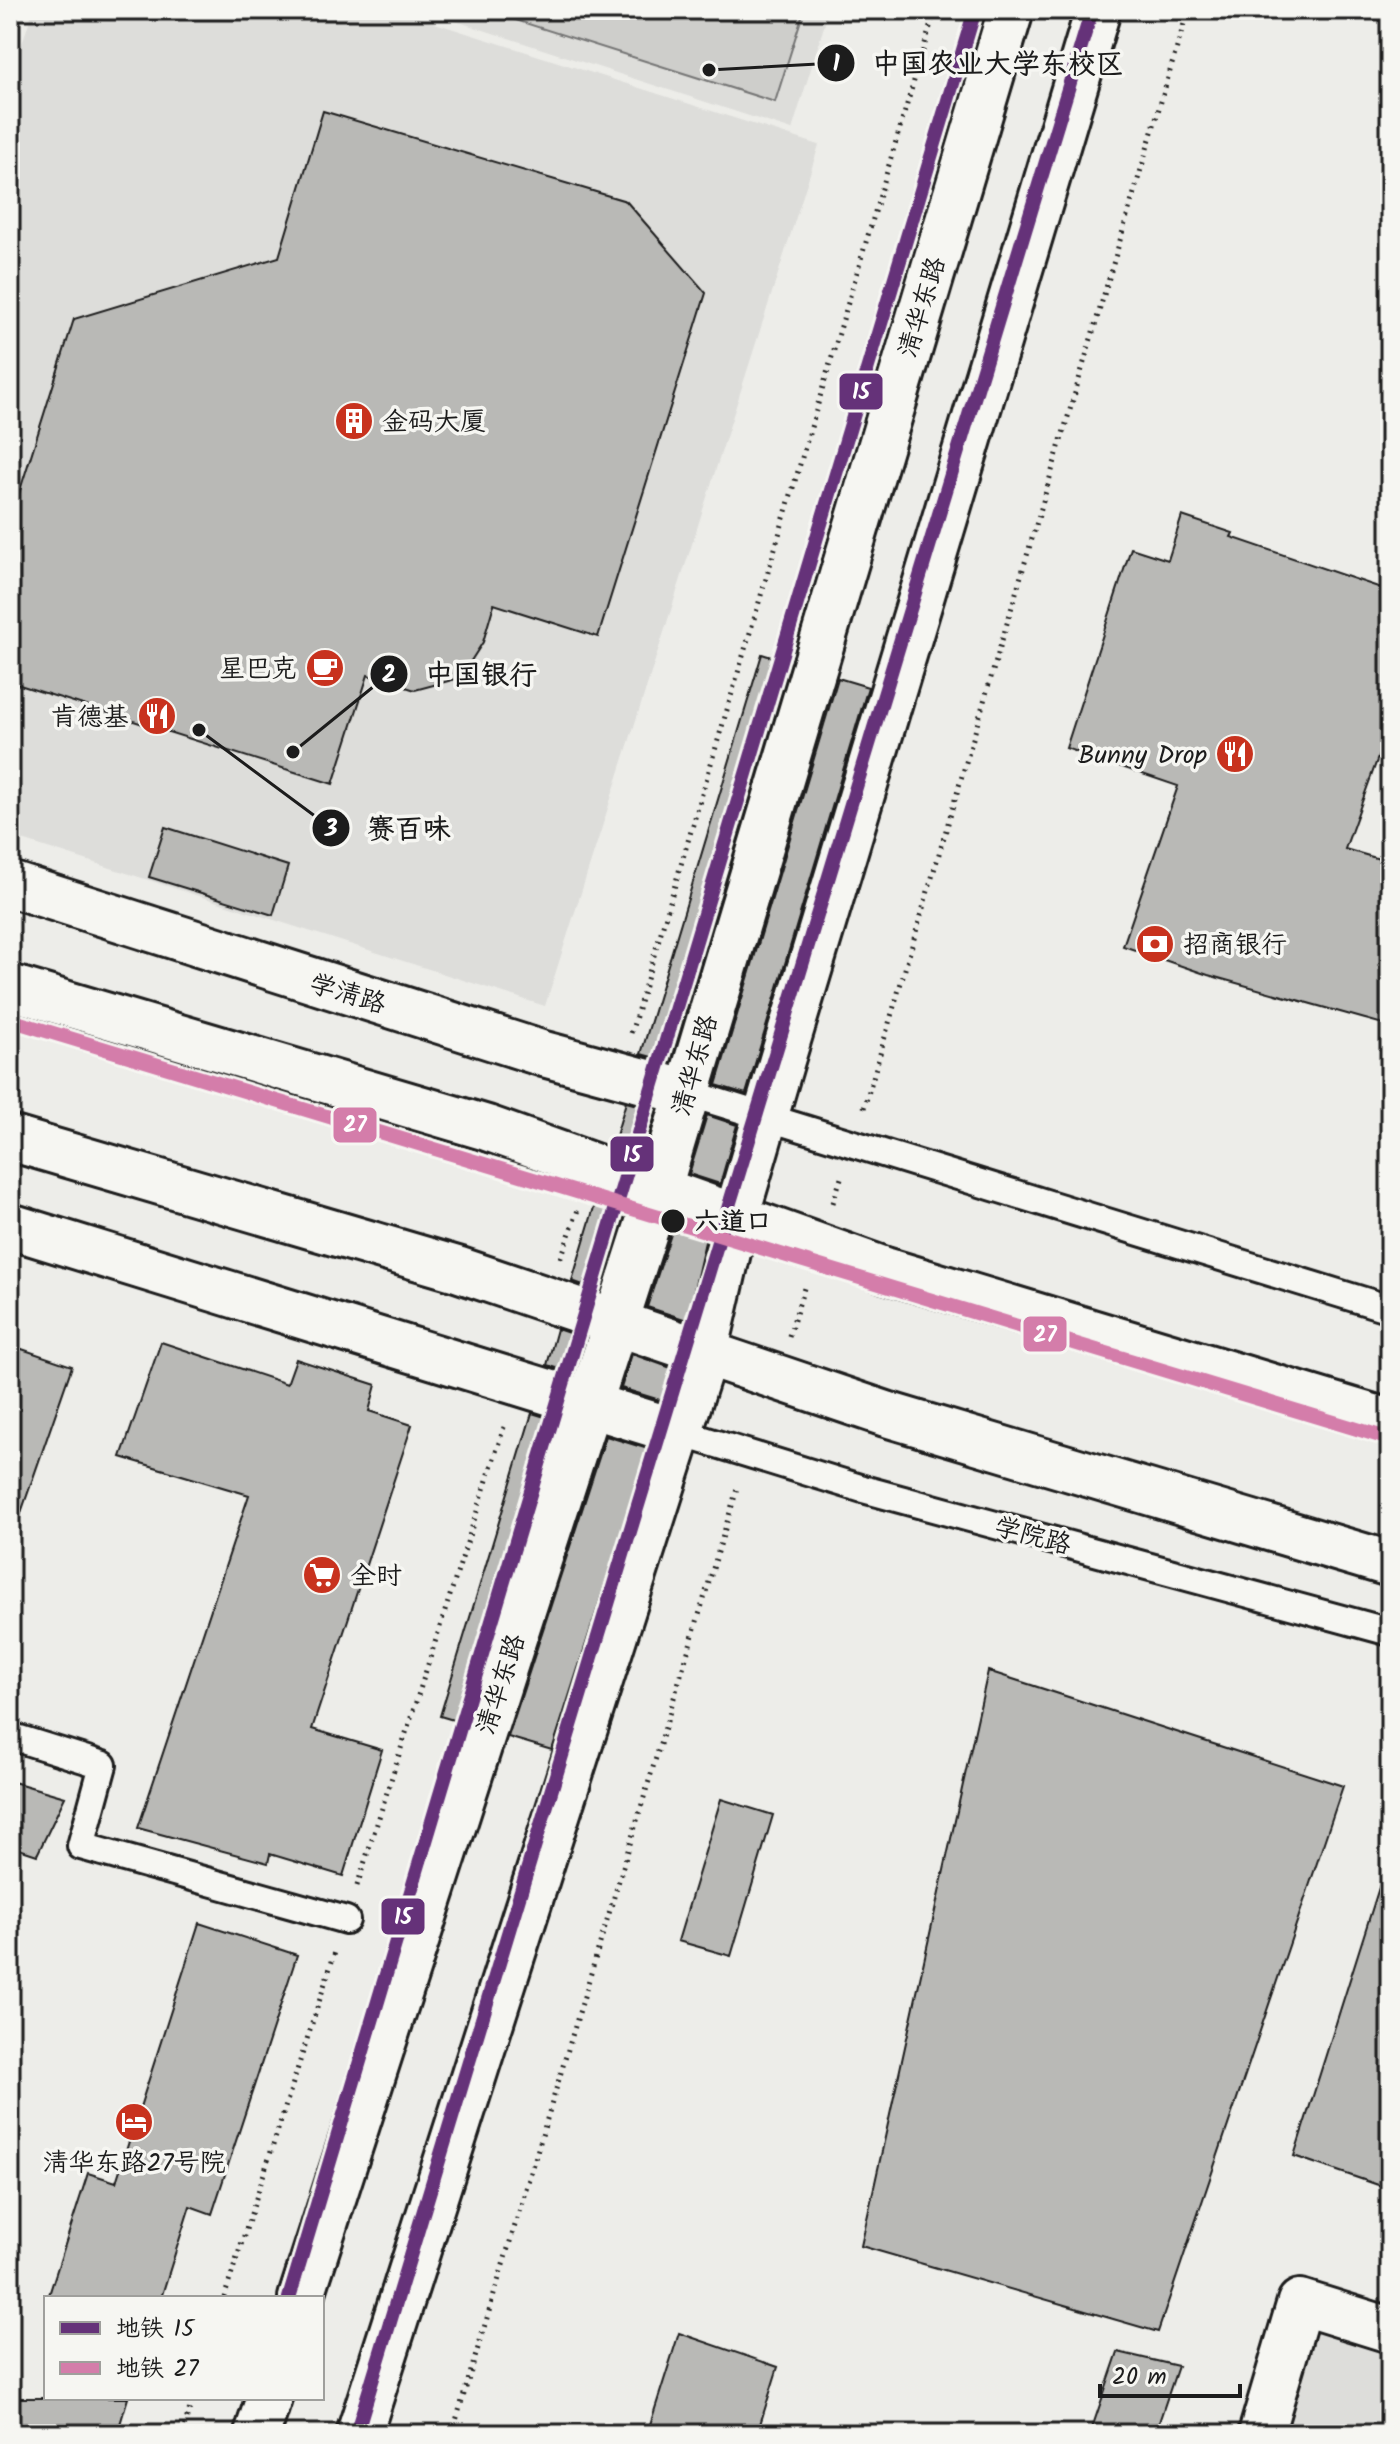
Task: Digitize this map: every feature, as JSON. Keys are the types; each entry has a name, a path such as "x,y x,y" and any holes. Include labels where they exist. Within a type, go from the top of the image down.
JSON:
{"main road":[{"name":"清华东路","path":"302,2296 591,1405 688,1093 705,1024 1011,10"},
{"path":"359,2434 705,1353 736,1217 1098,10"},
{"name":"学清路","path":"10,884 544,1054 688,1093"},
{"path":"10,987 487,1128 885,1270 1390,1422"},
{"path":"10,1138 457,1269 886,1414 1390,1564"},
{"path":"10,1226 678,1432"},
{"path":"1261,2434 1300,2302 1390,2330"},
{"path":"257,2434 268,2400"}],"lane":[{"path":"688,1093 1390,1309"},
{"name":"学院路","path":"678,1432 863,1489 1390,1632"},
{"path":"10,1736 103,1765 81,1846 346,1920"}],"path":[{"path":"182,2434 192,2400"}],"shaded area":[{"path":"33,10 394,10 819,145 545,1006 10,836 10,81"},
{"path":"422,10 829,10 792,130"},
{"path":"484,10 804,10 775,102"},
{"path":"1300,2302 1390,2330 1390,2434 1261,2434"}],"building":[{"name":"金码大厦","path":"323,111 626,201 706,293 598,637 494,604 483,642 460,678 415,690 368,675 333,784 10,682 10,522 74,319 279,257"},
{"path":"1182,516 1233,533 1231,537 1390,591 1390,724 1345,849 1390,862 1390,1026 1208,975 1123,946 1178,786 1066,748 1131,548 1168,560"},
{"path":"762,654 790,663 670,1062 641,1054"},
{"path":"838,678 868,687 746,1094 716,1085"},
{"path":"165,827 288,866 273,915 149,877"},
{"path":"626,1102 656,1110 642,1157 613,1146"},
{"path":"707,1115 737,1125 720,1184 689,1174"},
{"path":"598,1194 628,1205 600,1291 572,1281"},
{"path":"675,1222 707,1233 687,1320 647,1307"},
{"path":"557,1329 584,1338 573,1373 547,1365"},
{"path":"161,1342 287,1384 296,1359 376,1385 369,1411 412,1425 312,1729 382,1750 343,1876 270,1854 268,1863 138,1828 249,1495 121,1457"},
{"path":"10,1345 72,1366 16,1527 10,1526"},
{"path":"632,1354 674,1369 663,1401 621,1388"},
{"path":"532,1413 558,1421 460,1722 440,1716"},
{"path":"606,1436 648,1449 552,1750 508,1737"},
{"path":"988,1671 1343,1786 1158,2332 861,2246"},
{"path":"10,1781 65,1797 37,1855 10,1846"},
{"path":"721,1799 773,1815 731,1956 678,1941"},
{"path":"1382,1878 1390,1879 1390,2189 1294,2156"},
{"path":"199,1923 297,1955 212,2214 190,2206 162,2296 49,2296 88,2173 116,2182"},
{"path":"679,2333 778,2367 757,2434 647,2434"},
{"path":"1118,2352 1178,2366 1155,2434 1090,2434"},
{"path":"16,2398 127,2400 117,2434 10,2434 10,2417"}],"metro line":[{"name":"15","path":"290,2296 975,10"},
{"name":"15","path":"356,2434 1092,10"},
{"name":"27","path":"10,1020 1390,1439"}],"place":[{"name":"中国农业大学东校区","path":"709,70"},
{"name":"金码大厦","path":"354,421"},
{"name":"星巴克","path":"325,668"},
{"name":"肯德基","path":"157,716"},
{"name":"赛百味","path":"199,730"},
{"name":"中国银行","path":"293,752"},
{"name":"Bunny Drop","path":"1235,754"},
{"name":"招商银行","path":"1155,944"},
{"name":"六道口","path":"673,1221"},
{"name":"全时","path":"322,1575"},
{"name":"清华东路27号院","path":"134,2122"}]}
